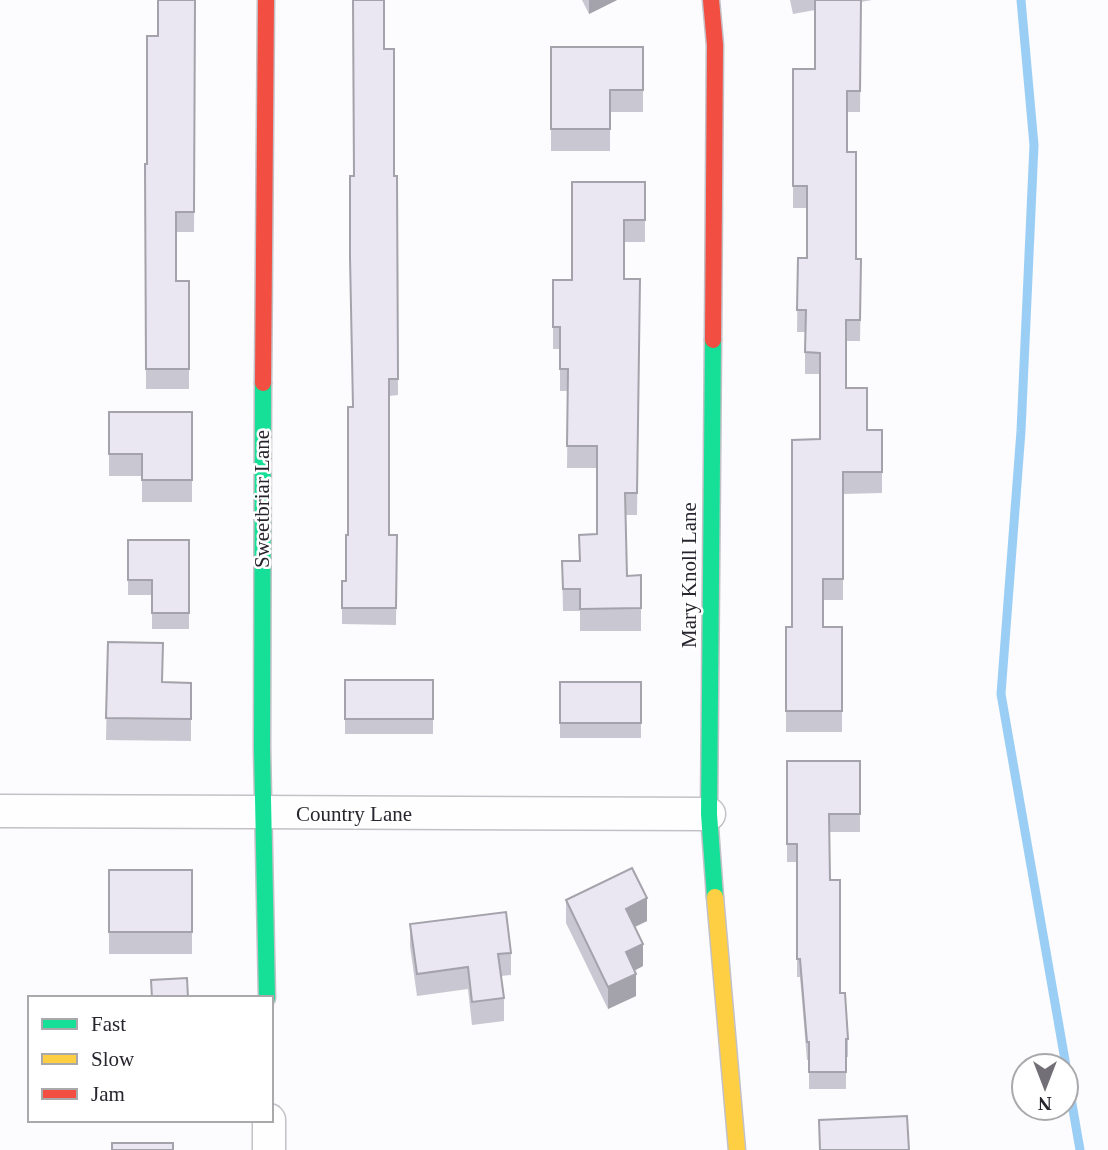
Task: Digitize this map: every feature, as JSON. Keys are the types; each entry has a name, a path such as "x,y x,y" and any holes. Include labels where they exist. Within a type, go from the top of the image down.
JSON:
{"street":[{"name":"Sweetbriar Lane","path":"266,0 261,813 267,996"},
{"name":"Mary Knoll Lane","path":"711,0 715,45 709,814 737,1150"},
{"name":"Country Lane","path":"0,811 709,814"},
{"path":"269,1122 269,1150"}],"building":[{"path":"158,0 195,0 194,212 176,212 176,281 189,281 189,369 146,369 147,36 158,36"},
{"path":"353,0 384,0 384,49 394,49 398,379 389,379 389,535 397,535 396,608 342,608 342,581 346,581 348,535 348,407 353,407 350,176 354,176"},
{"path":"815,0 861,0 860,91 847,91 847,152 856,152 856,259 861,259 860,320 846,320 846,388 867,388 867,430 882,430 882,472 843,472 843,579 823,579 823,627 842,627 842,711 786,711 786,627 792,627 792,440 820,439 820,353 805,352 806,310 797,310 798,258 807,258 807,186 793,186 793,69 815,69"},
{"path":"551,47 643,47 643,90 610,90 610,129 551,129"},
{"path":"572,182 645,182 645,220 624,220 624,279 640,279 637,493 625,493 627,576 641,575 641,608 580,609 580,589 563,589 562,561 580,561 579,535 597,534 597,446 567,446 568,369 560,369 560,327 553,327 553,280 572,280"},
{"path":"109,412 192,412 192,480 142,480 142,454 109,454"},
{"path":"128,540 189,540 189,613 152,613 152,580 128,580"},
{"path":"108,642 163,643 162,682 191,683 191,719 106,718"},
{"path":"345,680 433,680 433,719 345,719"},
{"path":"560,682 641,682 641,723 560,723"},
{"path":"787,761 860,761 860,814 829,814 830,880 840,880 840,993 845,993 848,1039 846,1072 809,1072 809,1042 800,959 797,959 797,844 787,844"},
{"path":"632,868 647,898 626,909 643,944 626,952 636,974 608,987 566,900"},
{"path":"109,870 192,870 192,932 109,932"},
{"path":"506,912 511,953 498,954 504,998 472,1002 468,967 417,974 410,924"},
{"path":"187,978 188,996 152,996 151,980"},
{"path":"907,1116 909,1150 820,1150 819,1120"},
{"path":"112,1143 173,1143 173,1150 112,1150"}],"waterway":[{"path":"1021,0 1034,145 1021,431 1001,694 1064,1052"},
{"path":"1075,1122 1080,1150"}],"traffic: fast":[{"path":"713,340 709,814 715,897"},
{"path":"263,383 262,748 267,996"}],"traffic: slow":[{"path":"715,897 737,1150"}],"traffic: jam":[{"path":"263,383 266,0"},
{"path":"711,0 715,45 713,340"}]}
